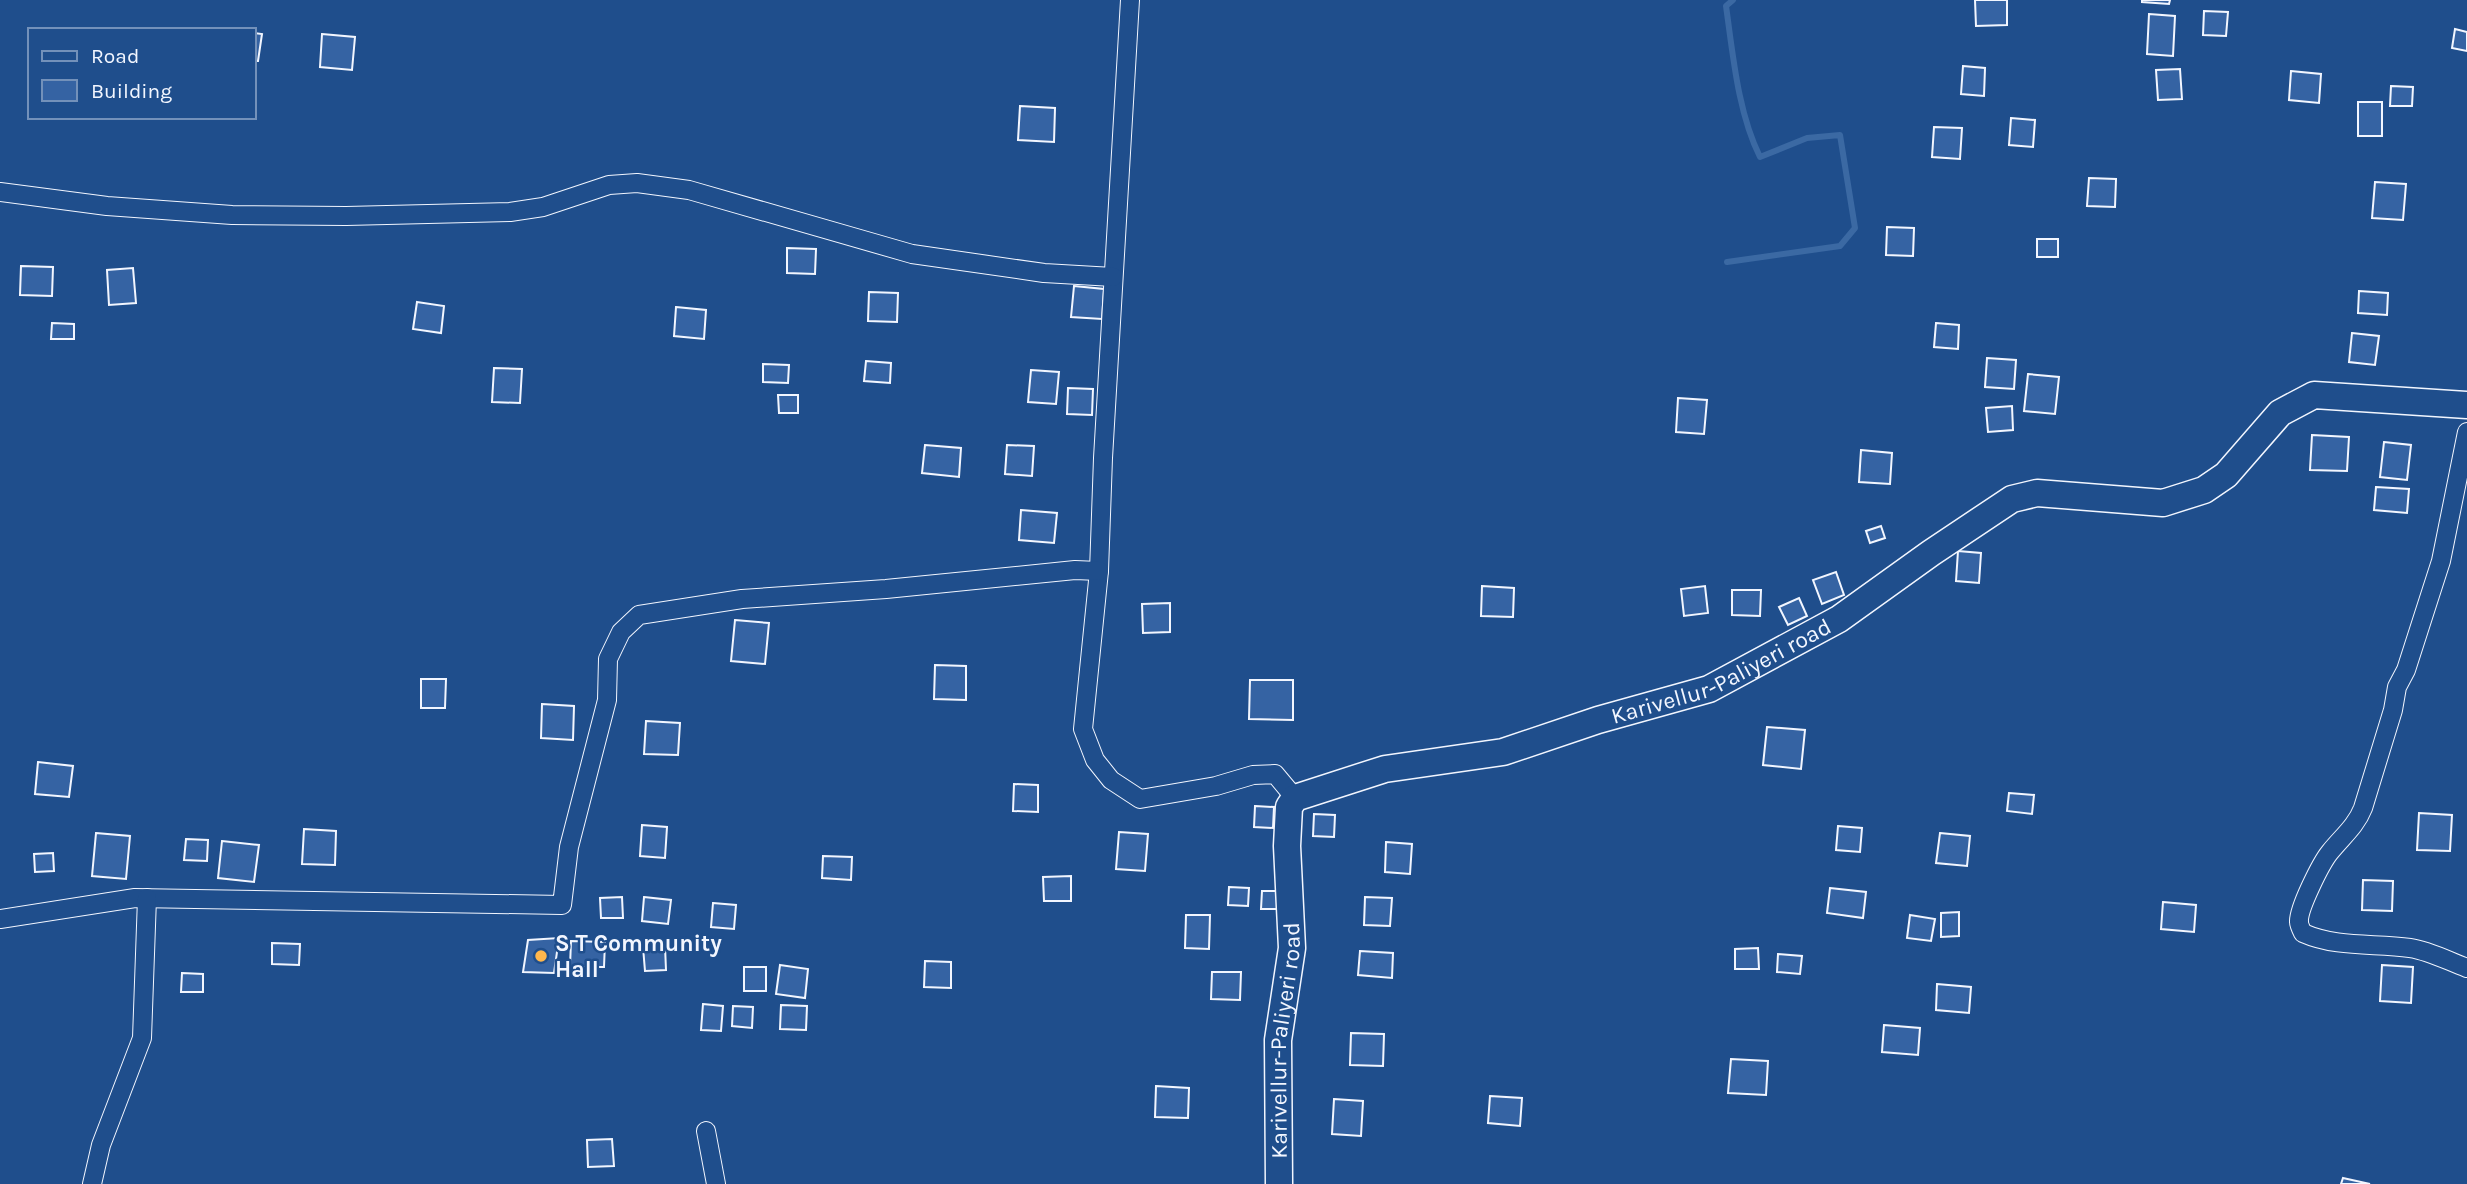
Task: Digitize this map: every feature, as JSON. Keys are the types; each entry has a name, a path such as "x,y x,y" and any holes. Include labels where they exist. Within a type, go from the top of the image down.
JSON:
{"main road":[{"name":"Karivellur-Paliyeri road","path":"1279,1184 1278,1040 1292,948 1287,846 1289,807 1295,798 1385,769 1503,752 1598,720 1709,689 1839,619 2012,499 2037,493 2163,503 2204,490 2226,475 2280,414 2314,395 2467,405"}],"street":[{"path":"1130,0 1099,571 1083,729 1095,760 1111,780 1140,799 1216,786 1253,775 1275,774 1295,798"},
{"path":"0,192 107,206 232,215 346,216 510,212 543,206 609,185 637,183 689,190 912,254 1044,273 1113,277"},
{"path":"2467,432 2441,561 2406,670 2397,687 2393,710 2382,738 2363,808 2358,820 2319,868 2299,923 2303,933 2319,940 2412,948 2467,968"},
{"path":"0,919 135,898 562,905 569,847 607,700 608,659 621,632 639,615 741,599 886,589 1075,570 1099,571"},
{"path":"92,1184 101,1145 142,1038 147,898"},
{"path":"706,1131 716,1184"}],"building":[{"path":"1975,0 2007,0 2007,25 1976,26"},
{"path":"2142,0 2170,0 2169,4"},
{"path":"2204,11 2228,12 2226,36 2203,35"},
{"path":"2149,14 2175,16 2173,56 2147,54"},
{"path":"2455,29 2467,32 2467,51 2452,48"},
{"path":"256,33 262,34 256,61"},
{"path":"322,34 355,37 352,70 320,67"},
{"path":"1963,66 1985,68 1984,96 1961,94"},
{"path":"2180,69 2182,99 2158,100 2156,70"},
{"path":"2291,71 2321,74 2319,103 2289,100"},
{"path":"2391,86 2413,87 2412,106 2390,106"},
{"path":"2358,102 2382,102 2382,136 2358,136"},
{"path":"1020,106 1055,108 1054,142 1018,140"},
{"path":"2011,118 2035,120 2033,147 2009,145"},
{"path":"1934,127 1962,128 1960,159 1932,157"},
{"path":"2089,178 2116,179 2115,207 2087,206"},
{"path":"2375,182 2406,184 2403,220 2372,218"},
{"path":"1887,227 1914,228 1913,256 1886,255"},
{"path":"2037,239 2058,239 2058,257 2037,257"},
{"path":"787,248 816,249 815,274 787,273"},
{"path":"21,266 53,267 52,296 20,295"},
{"path":"133,268 136,303 109,305 107,270"},
{"path":"1074,286 1104,289 1102,319 1071,317"},
{"path":"2359,291 2388,293 2387,315 2358,313"},
{"path":"869,292 898,293 897,322 868,321"},
{"path":"417,302 444,306 441,333 413,329"},
{"path":"676,307 706,310 704,339 674,336"},
{"path":"52,323 74,324 74,339 51,339"},
{"path":"1936,323 1959,325 1958,349 1934,347"},
{"path":"2352,333 2379,336 2375,365 2349,362"},
{"path":"1987,358 2016,360 2014,389 1985,387"},
{"path":"866,361 891,363 890,383 864,381"},
{"path":"763,364 789,365 788,383 763,382"},
{"path":"494,368 522,369 520,403 492,402"},
{"path":"1031,370 1059,372 1056,404 1028,402"},
{"path":"2028,374 2059,377 2055,414 2024,411"},
{"path":"1068,388 1093,389 1092,415 1067,414"},
{"path":"778,395 798,395 798,413 779,413"},
{"path":"1678,398 1707,400 1704,434 1676,432"},
{"path":"2012,406 2013,430 1988,432 1986,408"},
{"path":"2312,435 2349,437 2347,471 2310,470"},
{"path":"2384,442 2411,445 2407,480 2380,477"},
{"path":"925,445 961,448 959,477 922,473"},
{"path":"1007,445 1034,446 1032,476 1005,474"},
{"path":"1861,450 1892,453 1890,484 1859,482"},
{"path":"2376,487 2409,489 2407,513 2374,510"},
{"path":"1021,510 1057,513 1054,543 1019,540"},
{"path":"1881,526 1885,538 1870,543 1866,531"},
{"path":"1958,551 1981,553 1979,583 1956,581"},
{"path":"1836,572 1844,595 1822,604 1813,580"},
{"path":"1482,586 1514,588 1513,617 1481,616"},
{"path":"1705,586 1708,613 1684,616 1681,589"},
{"path":"1732,590 1761,590 1760,616 1732,615"},
{"path":"1799,598 1807,616 1788,625 1779,607"},
{"path":"1170,603 1170,632 1143,633 1142,604"},
{"path":"735,620 769,623 765,664 731,661"},
{"path":"935,665 966,666 966,700 934,699"},
{"path":"421,679 446,679 445,708 421,708"},
{"path":"1250,680 1293,680 1293,720 1249,719"},
{"path":"542,704 574,706 573,740 541,738"},
{"path":"646,721 680,723 678,755 644,754"},
{"path":"1767,727 1805,730 1801,769 1763,765"},
{"path":"38,762 73,766 69,797 35,794"},
{"path":"1014,784 1038,785 1038,812 1013,811"},
{"path":"2009,793 2034,795 2032,814 2007,811"},
{"path":"1255,806 1274,807 1273,828 1254,827"},
{"path":"2419,813 2452,815 2450,851 2417,850"},
{"path":"1314,814 1335,815 1334,837 1313,836"},
{"path":"642,825 667,827 665,858 640,856"},
{"path":"1838,826 1862,828 1860,852 1836,850"},
{"path":"304,829 336,831 335,865 302,864"},
{"path":"1119,832 1148,834 1145,871 1116,869"},
{"path":"96,833 130,836 126,879 92,876"},
{"path":"1940,833 1970,836 1967,866 1936,863"},
{"path":"186,839 208,840 207,861 184,860"},
{"path":"222,841 259,845 254,882 218,878"},
{"path":"1386,842 1412,844 1410,874 1385,872"},
{"path":"53,853 54,871 35,872 34,854"},
{"path":"823,856 852,857 851,880 822,878"},
{"path":"1071,876 1071,901 1044,901 1043,877"},
{"path":"2363,880 2393,881 2392,911 2362,910"},
{"path":"1229,887 1249,888 1248,906 1228,905"},
{"path":"1830,888 1866,892 1863,918 1827,913"},
{"path":"1262,891 1280,891 1280,909 1261,909"},
{"path":"622,897 623,918 601,918 600,898"},
{"path":"644,897 671,900 668,924 642,921"},
{"path":"1365,897 1392,898 1390,926 1364,925"},
{"path":"2163,902 2196,905 2194,932 2161,929"},
{"path":"713,903 736,905 734,929 711,927"},
{"path":"1959,912 1959,936 1941,937 1941,913"},
{"path":"1186,915 1210,915 1209,949 1185,948"},
{"path":"1910,915 1935,919 1931,941 1907,938"},
{"name":"S T Community Hall","path":"559,938 554,973 523,972 528,940"},
{"path":"571,941 605,942 604,967 570,967"},
{"path":"272,943 300,944 299,965 272,964"},
{"path":"665,946 666,970 645,971 643,947"},
{"path":"1758,948 1759,969 1735,969 1735,949"},
{"path":"1360,951 1393,953 1392,978 1358,975"},
{"path":"1778,954 1802,956 1800,974 1777,972"},
{"path":"925,961 951,962 951,988 924,987"},
{"path":"780,965 808,969 805,998 776,994"},
{"path":"2382,965 2413,967 2411,1003 2380,1001"},
{"path":"744,967 766,967 766,991 744,991"},
{"path":"1212,972 1241,972 1240,1000 1211,999"},
{"path":"182,973 203,974 203,992 181,992"},
{"path":"1937,984 1971,987 1969,1013 1936,1010"},
{"path":"703,1004 723,1006 721,1031 701,1030"},
{"path":"781,1005 807,1006 806,1030 780,1029"},
{"path":"733,1006 753,1007 752,1028 732,1026"},
{"path":"1884,1025 1920,1028 1918,1055 1882,1052"},
{"path":"1351,1033 1384,1034 1383,1066 1350,1065"},
{"path":"1731,1059 1768,1061 1766,1095 1728,1093"},
{"path":"1156,1086 1189,1088 1188,1118 1155,1117"},
{"path":"1490,1096 1522,1098 1520,1126 1488,1123"},
{"path":"1334,1099 1363,1101 1361,1136 1332,1134"},
{"path":"612,1139 614,1166 588,1167 587,1140"},
{"path":"2343,1178 2370,1184 2341,1184"}],"waterway":[{"path":"1727,262 1840,246 1855,228 1840,135 1807,138 1760,157 1746,122 1737,83 1726,6 1733,0"}],"place":[{"name":"S T Community Hall","path":"541,956"}]}
